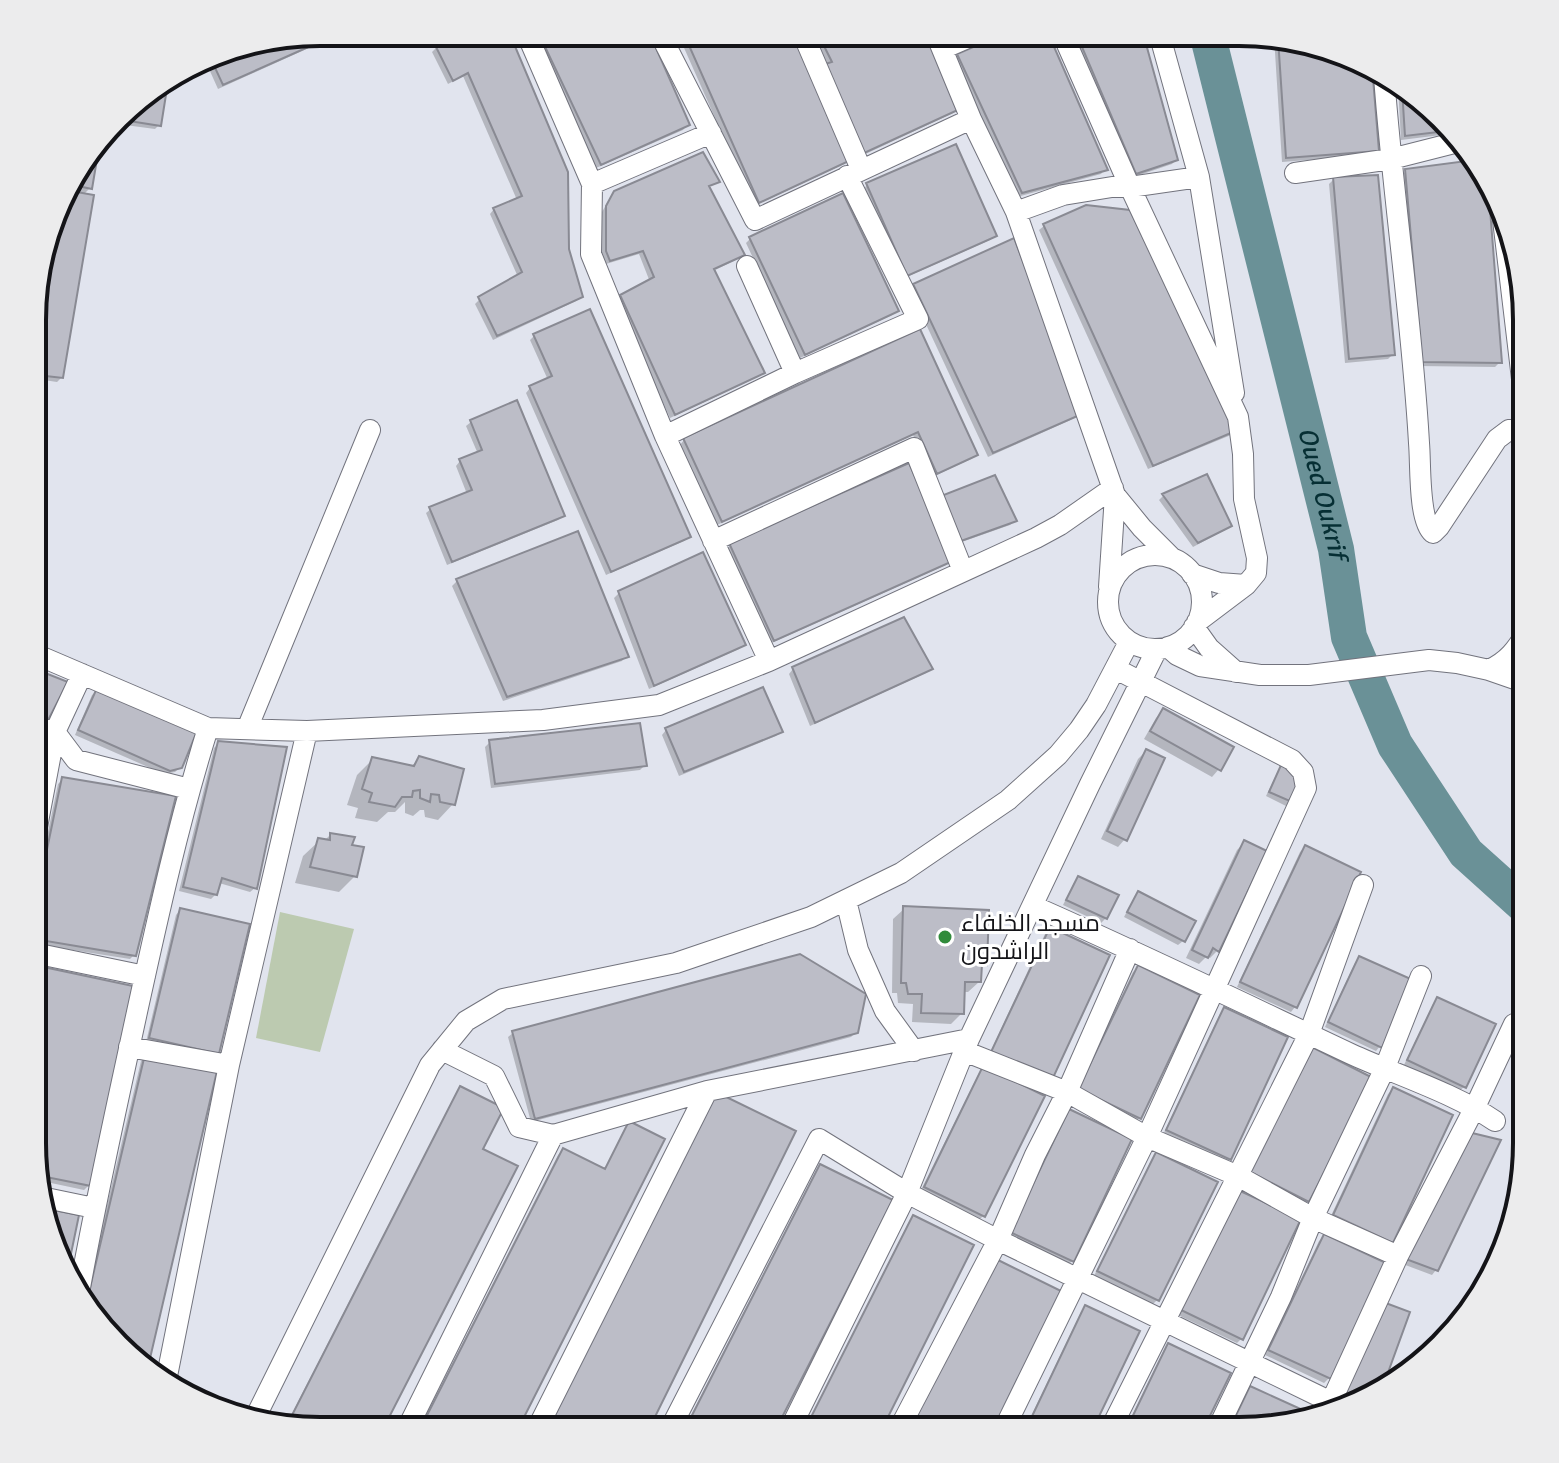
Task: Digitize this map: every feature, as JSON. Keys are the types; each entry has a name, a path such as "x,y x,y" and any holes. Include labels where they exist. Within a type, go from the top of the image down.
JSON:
{"street":[{"path":"533,47 592,184 591,254 665,436 769,661"},
{"path":"667,47 755,220 971,119"},
{"path":"665,436 795,373 918,319 854,173 808,47"},
{"path":"941,47 971,119 1016,212 1114,492 1142,528 1192,574 1201,593 1196,624 1209,648 1236,672"},
{"path":"1068,47 1238,417"},
{"path":"1114,492 1109,613 1120,634 1129,642 1147,648 1178,643 1196,624 1246,585 1256,573 1257,558 1245,510 1238,417 1199,177 1163,47"},
{"path":"1385,89 1423,499 1427,527 1433,533 1497,439 1512,430"},
{"path":"592,184 711,133"},
{"path":"1295,173 1391,159 1449,144"},
{"path":"1016,212 1063,195 1199,177"},
{"path":"747,266 795,373"},
{"path":"247,729 370,430"},
{"path":"713,541 914,448 963,571"},
{"path":"46,659 208,728 307,731 543,720 659,705 769,661 963,571 1060,525 1114,492"},
{"path":"1109,589 1123,567 1134,560 1159,555 1172,558"},
{"path":"1192,574 1219,583 1246,585"},
{"path":"259,1410 430,1065 466,1021 503,999 676,963 811,917 901,873 1008,800 1058,755 1096,705 1129,642"},
{"path":"1162,648 1200,666 1236,672 1284,676 1333,673 1429,660 1457,663 1512,678"},
{"path":"796,1416 907,1193 966,1045 1141,682 1162,648"},
{"path":"1489,670 1512,654"},
{"path":"1010,1416 1147,1137 1303,796 1306,780 1292,760 1116,669"},
{"path":"46,727 82,674"},
{"path":"82,1277 145,976 189,789 208,728"},
{"path":"46,730 76,760 189,789"},
{"path":"168,1370 229,1065 307,731"},
{"path":"1117,1416 1309,1034 1363,885"},
{"path":"846,900 858,950 885,1011 914,1051"},
{"path":"1033,906 1384,1070 1475,1107 1495,1121"},
{"path":"906,1416 998,1240 1130,949"},
{"path":"47,956 145,976"},
{"path":"1223,1416 1384,1070 1421,976"},
{"path":"1331,1400 1398,1256 1513,1026"},
{"path":"442,1050 494,1076 519,1127 553,1135 707,1091 914,1051 966,1045 1067,1092 1147,1137 1238,1176 1313,1218 1398,1256"},
{"path":"129,1047 229,1065"},
{"path":"543,1417 707,1091"},
{"path":"413,1417 553,1135"},
{"path":"676,1417 819,1139 907,1193 1248,1363 1321,1404"},
{"path":"52,1199 94,1208"}],"green space":[{"path":"280,912 354,929 320,1052 256,1038"}],"building":[{"path":"308,47 223,85 215,67 267,51"},
{"path":"436,47 515,47 568,172 569,249 583,297 497,336 478,297 522,272 493,208 522,196 468,73 453,81"},
{"path":"545,47 656,47 690,125 601,165"},
{"path":"690,47 801,47 851,160 759,203"},
{"path":"824,47 932,47 960,109 862,154 822,65 832,62"},
{"path":"973,47 1054,47 1108,170 1022,193 957,54"},
{"path":"1082,47 1147,47 1178,160 1136,174"},
{"path":"1279,49 1310,55 1373,81 1379,151 1286,158"},
{"path":"166,94 161,126 132,121"},
{"path":"1403,101 1438,132 1405,136"},
{"path":"956,144 997,236 907,276 866,183"},
{"path":"703,152 720,182 709,186 745,255 714,269 765,373 675,415 620,295 654,277 643,251 610,261 606,251 606,206 614,191"},
{"path":"96,162 92,189 81,187"},
{"path":"1462,162 1476,183 1490,211 1502,363 1422,362 1405,169"},
{"path":"1378,175 1395,355 1349,359 1333,177"},
{"path":"78,192 94,195 63,378 46,376 48,284 55,249"},
{"path":"843,193 899,311 805,355 749,237"},
{"path":"1086,205 1130,210 1238,430 1153,466 1043,224"},
{"path":"1014,238 1082,414 993,453 913,284"},
{"path":"590,309 691,537 611,572 529,386 552,376 533,334"},
{"path":"920,329 978,455 937,474 918,432 722,522 683,438"},
{"path":"517,400 565,516 452,562 429,507 472,490 459,459 482,450 470,420"},
{"path":"909,463 953,561 774,641 729,543"},
{"path":"1207,474 1232,526 1198,543 1162,494"},
{"path":"995,475 1017,521 961,541 941,496"},
{"path":"578,531 629,657 507,697 456,579"},
{"path":"703,552 746,645 654,686 618,591"},
{"path":"904,617 933,669 815,723 792,667"},
{"path":"46,673 68,682 46,723"},
{"path":"763,687 783,732 684,772 665,728"},
{"path":"97,688 198,729 182,768 170,771 78,730"},
{"path":"1163,708 1234,747 1221,771 1150,731"},
{"path":"640,723 647,766 495,784 489,740"},
{"path":"218,741 287,747 257,889 222,878 217,895 183,887"},
{"path":"1146,749 1165,758 1127,841 1107,831"},
{"path":"419,756 464,769 455,805 440,802 439,795 431,794 430,802 420,798 420,790 413,791 412,797 402,797 395,807 369,802 372,793 362,789 372,757 414,766"},
{"path":"1281,765 1305,776 1292,802 1269,792"},
{"path":"62,777 176,796 136,956 47,941 47,851"},
{"path":"330,833 355,837 352,845 364,847 357,877 310,867 318,838 330,840"},
{"path":"1244,840 1267,851 1219,952 1213,948 1208,958 1192,950"},
{"path":"1305,845 1361,872 1297,1008 1240,982"},
{"path":"1078,876 1119,895 1107,919 1066,900"},
{"path":"1138,891 1196,921 1185,942 1127,912"},
{"name":"مسجد الخلفاء الراشدون","path":"903,906 989,910 987,965 982,964 981,982 965,982 964,1014 921,1013 922,994 908,994 906,983 901,983"},
{"path":"180,908 250,924 219,1054 149,1038"},
{"path":"1050,927 1110,955 1052,1080 991,1052"},
{"path":"800,954 866,994 858,1033 535,1119 512,1031"},
{"path":"1359,956 1413,980 1382,1048 1328,1022"},
{"path":"1138,965 1200,995 1141,1119 1078,1089"},
{"path":"47,968 133,986 91,1186 49,1178"},
{"path":"1437,997 1496,1024 1466,1088 1407,1060"},
{"path":"1224,1007 1288,1037 1231,1160 1166,1130"},
{"path":"1310,1046 1373,1078 1309,1202 1246,1170"},
{"path":"145,1054 217,1071 150,1358 114,1324 89,1291"},
{"path":"983,1066 1045,1096 985,1217 924,1187"},
{"path":"460,1086 504,1108 483,1149 518,1166 389,1417 292,1415"},
{"path":"1393,1087 1453,1115 1393,1243 1333,1215"},
{"path":"714,1091 796,1131 655,1417 554,1417"},
{"path":"1069,1109 1132,1139 1074,1262 1010,1232"},
{"path":"629,1121 665,1139 524,1417 426,1417 563,1148 605,1169"},
{"path":"1468,1132 1501,1140 1438,1271 1403,1258"},
{"path":"1156,1152 1218,1182 1159,1301 1097,1271"},
{"path":"820,1164 893,1200 782,1417 691,1417"},
{"path":"1238,1190 1301,1219 1243,1340 1181,1310"},
{"path":"55,1210 79,1215 71,1255"},
{"path":"913,1215 974,1245 888,1416 811,1416"},
{"path":"1324,1234 1386,1263 1331,1379 1268,1350"},
{"path":"996,1259 1063,1292 1000,1416 916,1416"},
{"path":"1383,1302 1410,1312 1388,1373 1348,1394 1343,1391"},
{"path":"1085,1305 1140,1331 1099,1416 1032,1416"},
{"path":"1168,1343 1231,1373 1210,1416 1133,1416"},
{"path":"1250,1386 1302,1410 1257,1416 1236,1416"}],"waterway":[{"name":"Oued Oukrif","path":"1210,47 1336,549 1349,637 1395,745 1466,853 1513,895"}],"place":[{"name":"مسجد الخلفاء الراشدون","path":"945,937"}]}
